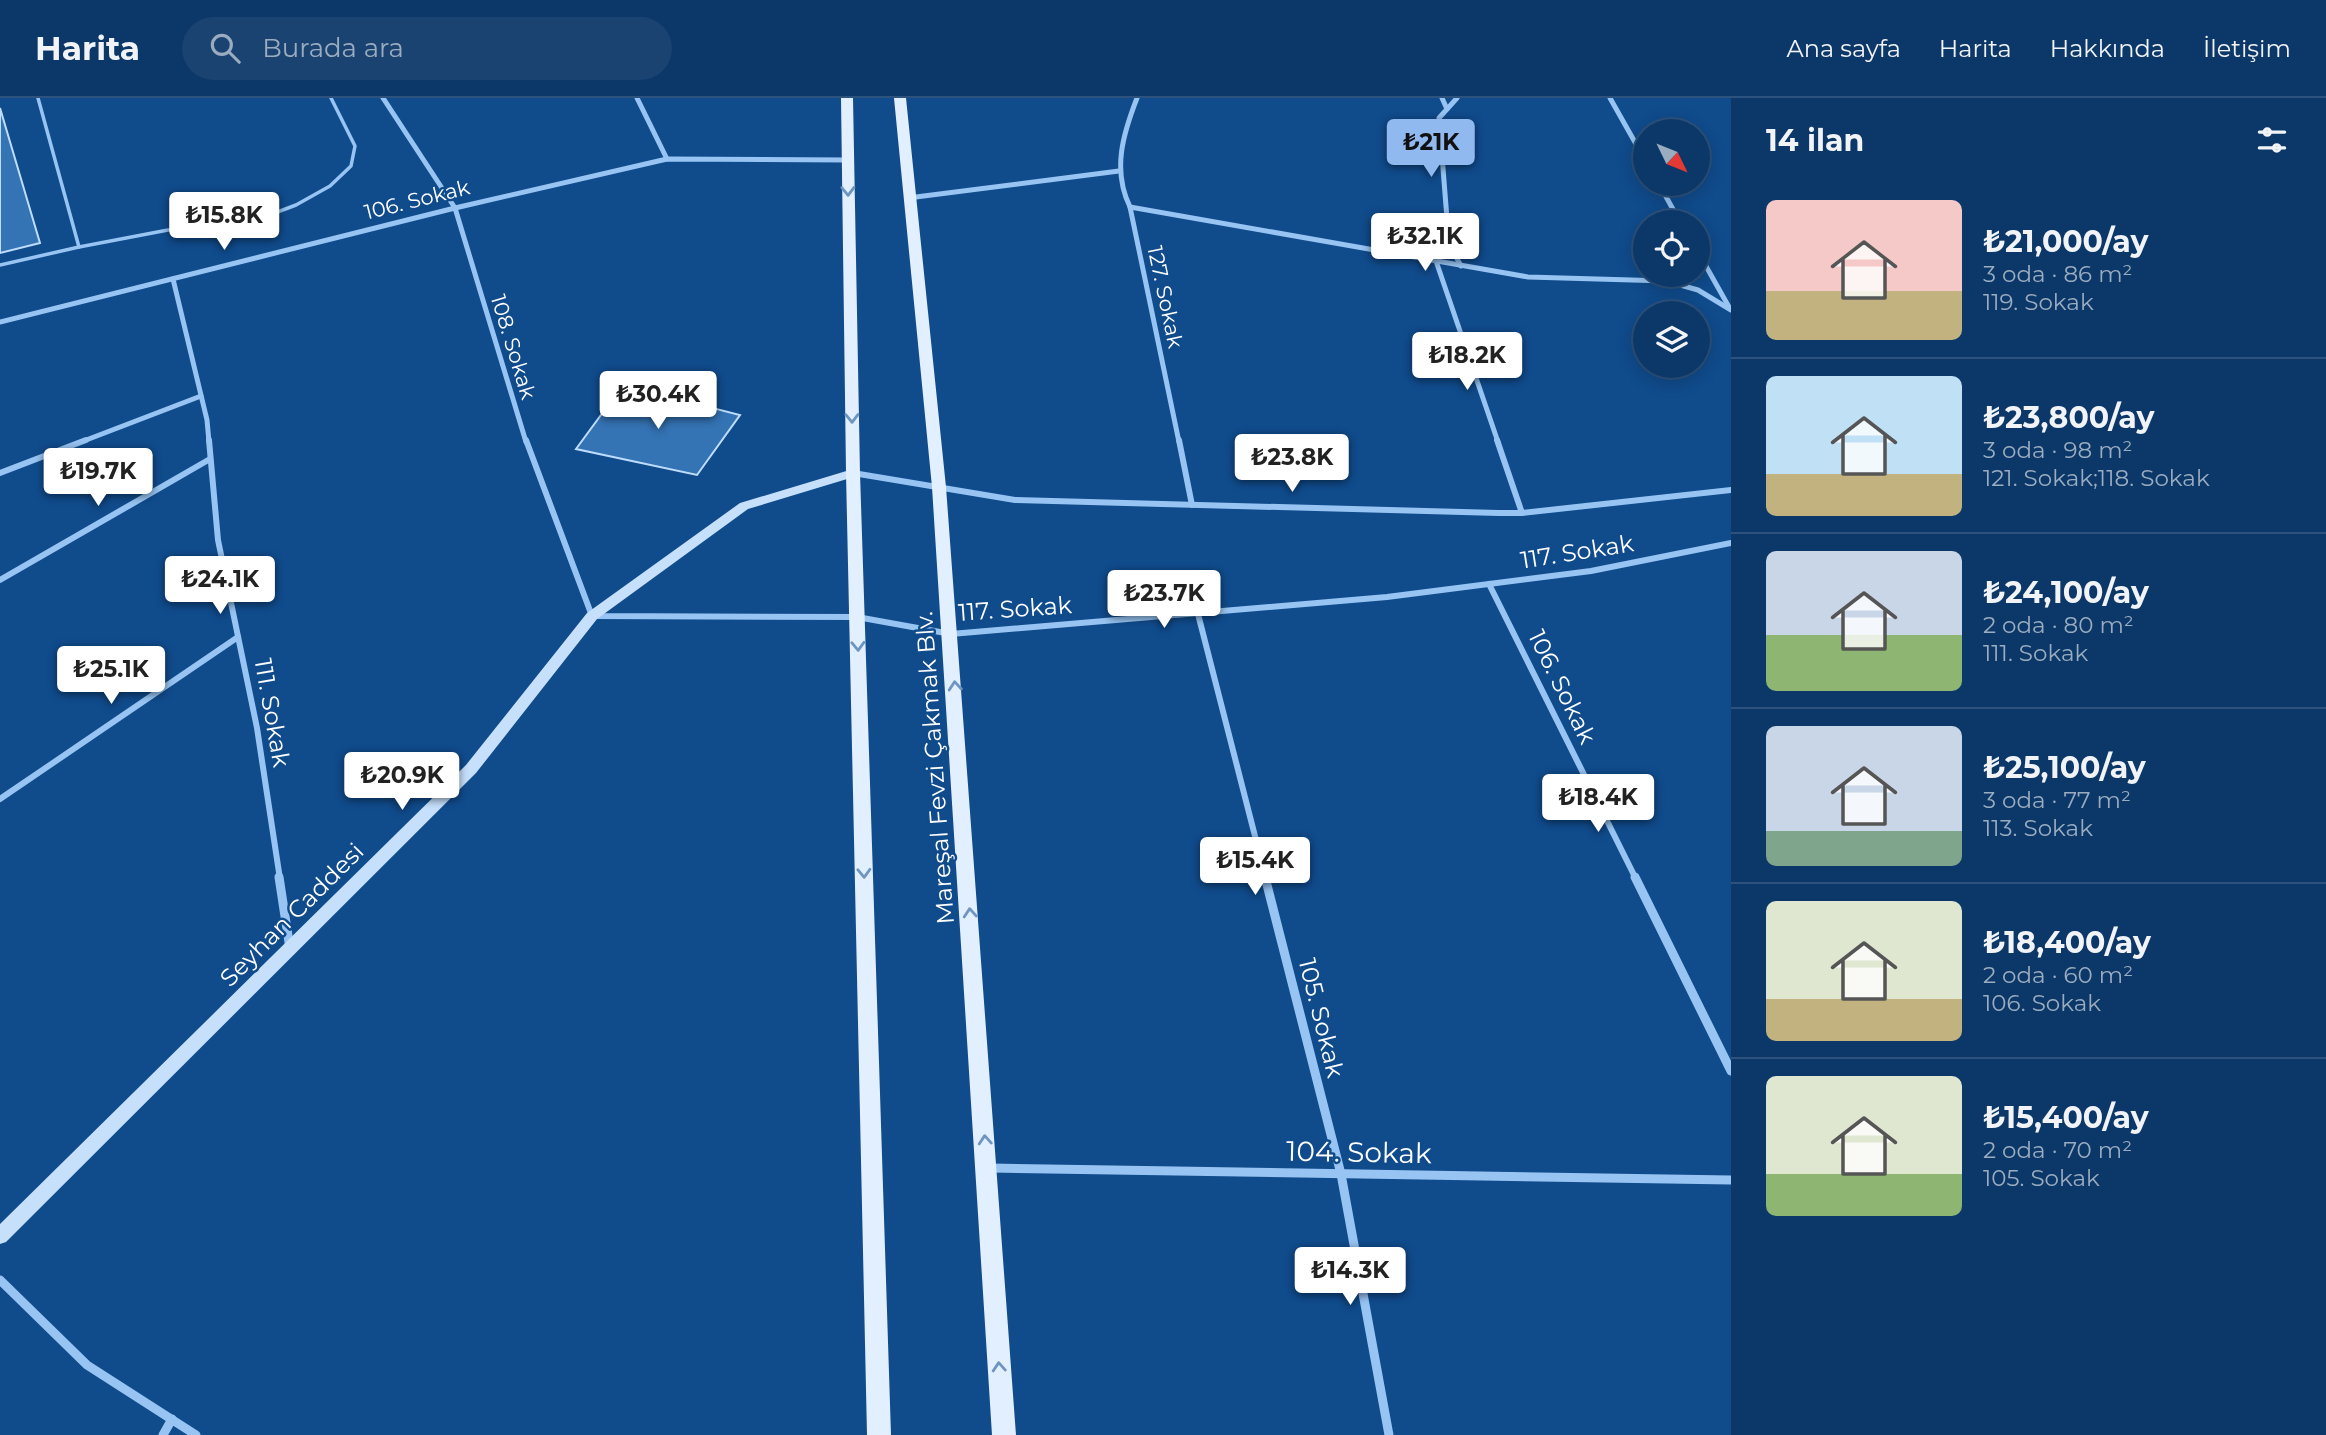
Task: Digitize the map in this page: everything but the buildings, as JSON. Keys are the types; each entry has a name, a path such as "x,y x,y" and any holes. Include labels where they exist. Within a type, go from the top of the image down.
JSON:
{"main road":[{"path":"847,98 853,473 879,1435"},
{"name":"Mareşal Fevzi Çakmak Blv.","path":"900,98 907,198 939,488 951,634 1004,1435"},
{"name":"Seyhan Caddesi","path":"0,1236 471,769 592,616 744,506 853,473"}],"street":[{"name":"108. Sokak","path":"383,98 455,208 518,420 592,616"},
{"path":"637,98 667,159"},
{"name":"127. Sokak","path":"1137,98 1128,122 1119,171 1121,194 1130,207 1192,505"},
{"path":"1442,98 1447,109"},
{"path":"1457,98 1439,118 1449,244 1461,266"},
{"path":"1610,98 1633,139"},
{"name":"106. Sokak","path":"0,322 455,208 667,159 848,160"},
{"path":"907,198 1119,171"},
{"path":"1130,207 1528,277 1666,281 1698,290 1730,309"},
{"path":"1436,261 1522,513"},
{"path":"1710,273 1730,309"},
{"name":"111. Sokak","path":"173,279 201,396 218,540 257,728 290,949"},
{"path":"0,473 201,396"},
{"path":"0,580 210,459"},
{"path":"853,473 1015,500 1522,513 1731,490"},
{"name":"117. Sokak","path":"592,616 857,617 951,634 1387,597 1591,571 1731,543"},
{"name":"106. Sokak","path":"1489,584 1731,1072"},
{"name":"105. Sokak","path":"1198,614 1340,1174 1389,1435"},
{"path":"0,799 238,637"},
{"name":"104. Sokak","path":"987,1168 1731,1180"},
{"path":"0,1280 87,1365 196,1435"},
{"path":"163,1435 172,1419"}],"lane":[{"path":"38,98 79,247"},
{"path":"0,265 168,230 251,222 296,205 330,186 351,166 355,146 331,98"}]}
